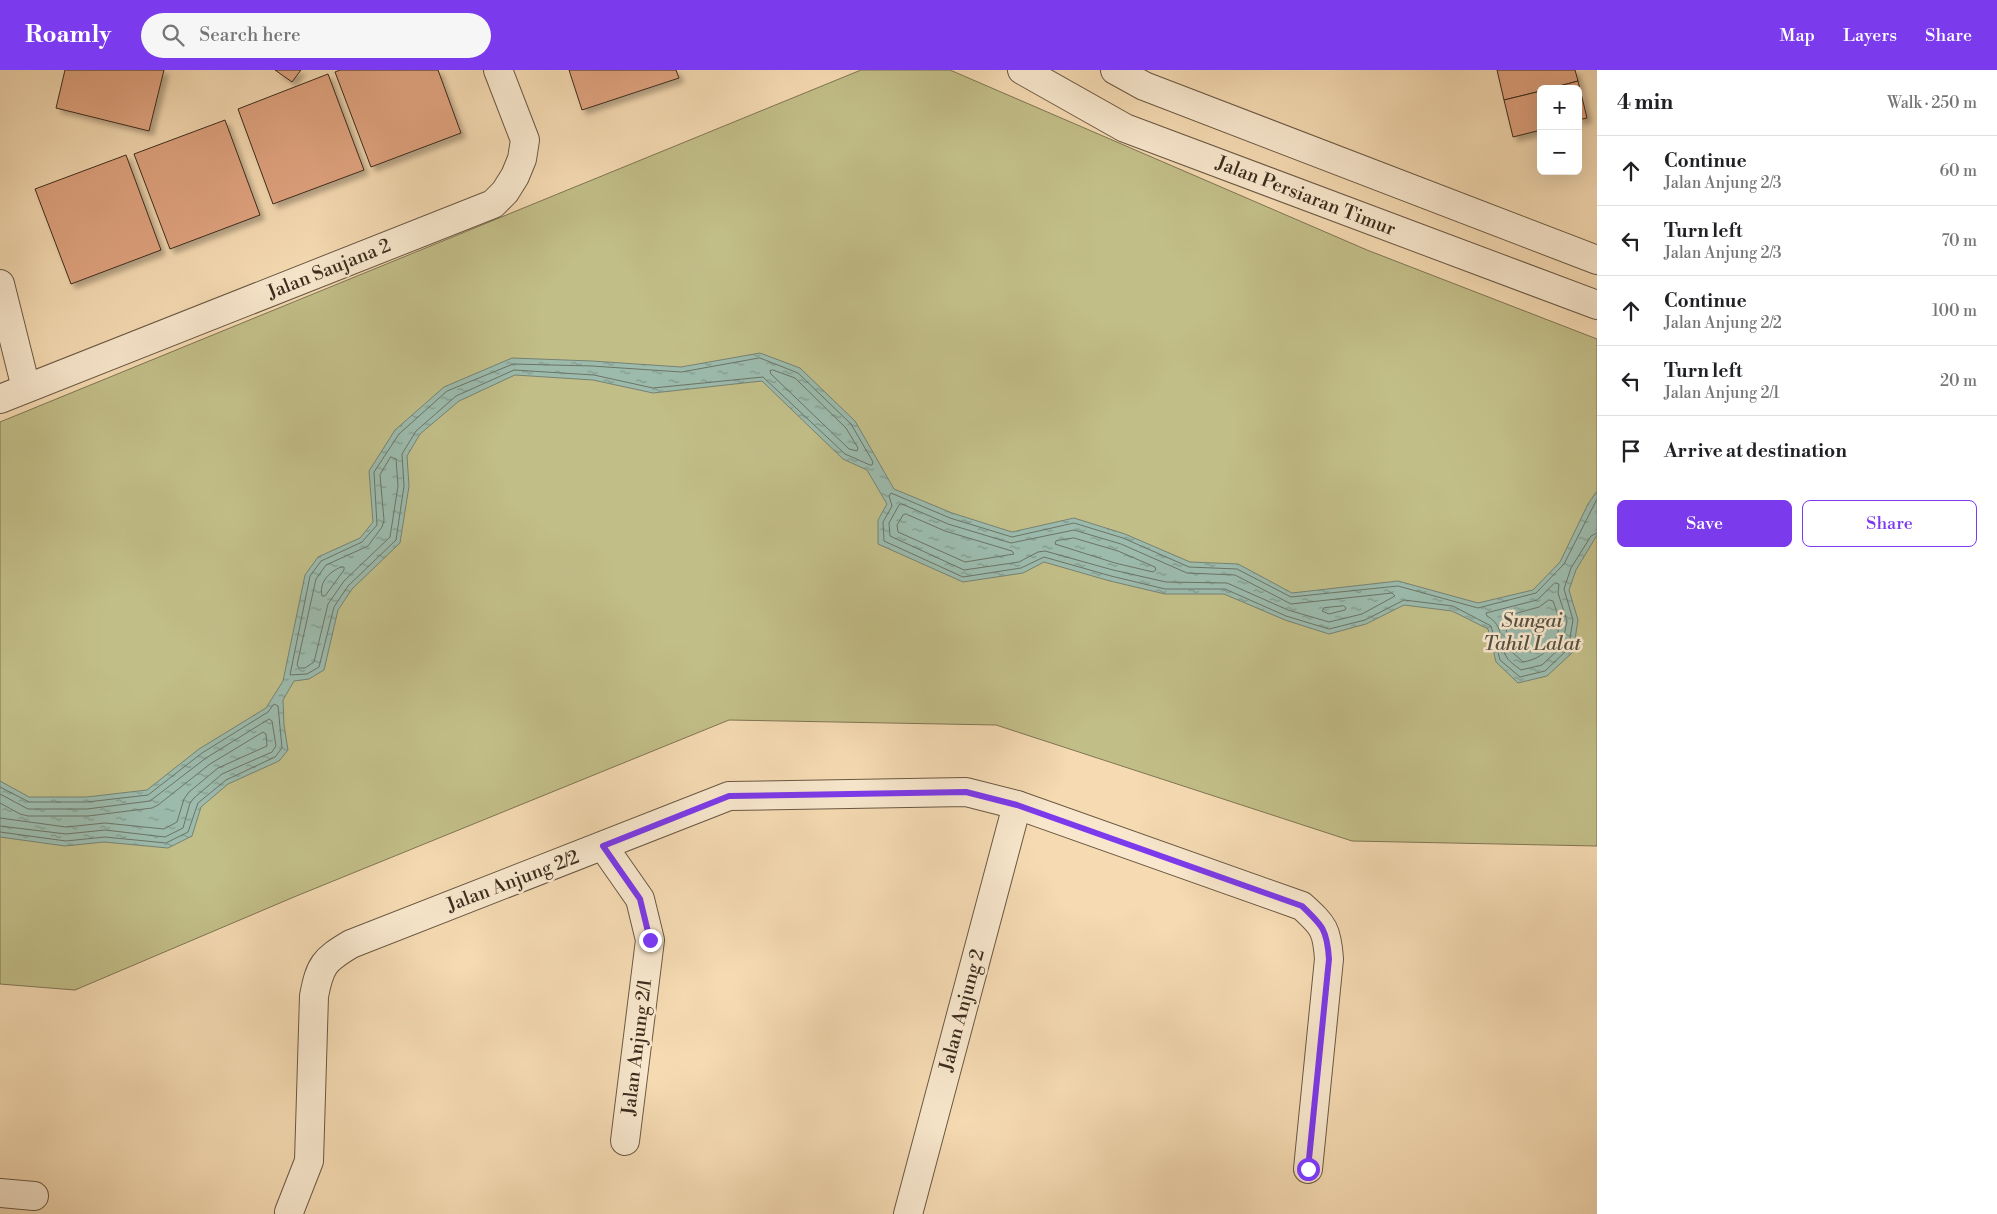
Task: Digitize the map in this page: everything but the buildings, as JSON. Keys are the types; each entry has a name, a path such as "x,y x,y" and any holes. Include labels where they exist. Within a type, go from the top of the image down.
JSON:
{"street":[{"name":"Jalan Saujana 2","path":"0,399 493,204 505,192 516,176 522,159 525,140 498,70"},
{"name":"Jalan Persiaran Timur","path":"1022,70 1125,128 1597,305"},
{"path":"1114,70 1144,86 1597,260"},
{"path":"0,284 26,388"},
{"name":"Jalan Anjung 2/2","path":"289,1212 309,1160 314,996 318,974 330,956 351,944 729,796 966,792 1017,805 1302,906 1317,920 1328,936 1329,959 1308,1169"},
{"name":"Jalan Anjung 2","path":"908,1214 1017,805"},
{"name":"Jalan Anjung 2/1","path":"603,846 640,899 650,940 625,1141"},
{"path":"0,1193 34,1196"}],"shaded area":[{"path":"861,70 950,70 1367,250 1597,339 1597,846 1352,841 996,725 729,720 294,897 75,990 0,984 0,422"}],"water":[{"name":"Sungai Tahil Lalat","path":"760,353 800,368 855,421 894,489 952,513 1012,532 1074,518 1125,534 1190,562 1238,564 1292,593 1398,581 1478,603 1533,590 1560,562 1588,504 1597,491 1597,535 1576,570 1569,590 1578,620 1573,652 1547,676 1518,683 1496,662 1488,629 1452,611 1404,605 1366,624 1329,634 1285,620 1224,594 1165,594 1044,562 1023,573 963,582 878,544 878,520 887,504 867,470 843,459 762,381 653,393 593,380 515,375 459,401 420,434 407,456 409,486 400,543 352,589 338,610 324,670 309,679 294,681 283,700 288,750 279,761 228,784 201,807 192,836 168,848 104,842 65,846 0,837 0,781 29,797 87,797 147,790 199,749 266,708 283,681 305,575 318,557 360,538 373,522 369,471 395,430 444,387 512,358 681,367"}],"route":[{"path":"650,940 640,899 603,846 729,796 966,792 1017,805 1302,906 1317,920 1328,936 1329,959 1308,1169"}]}
